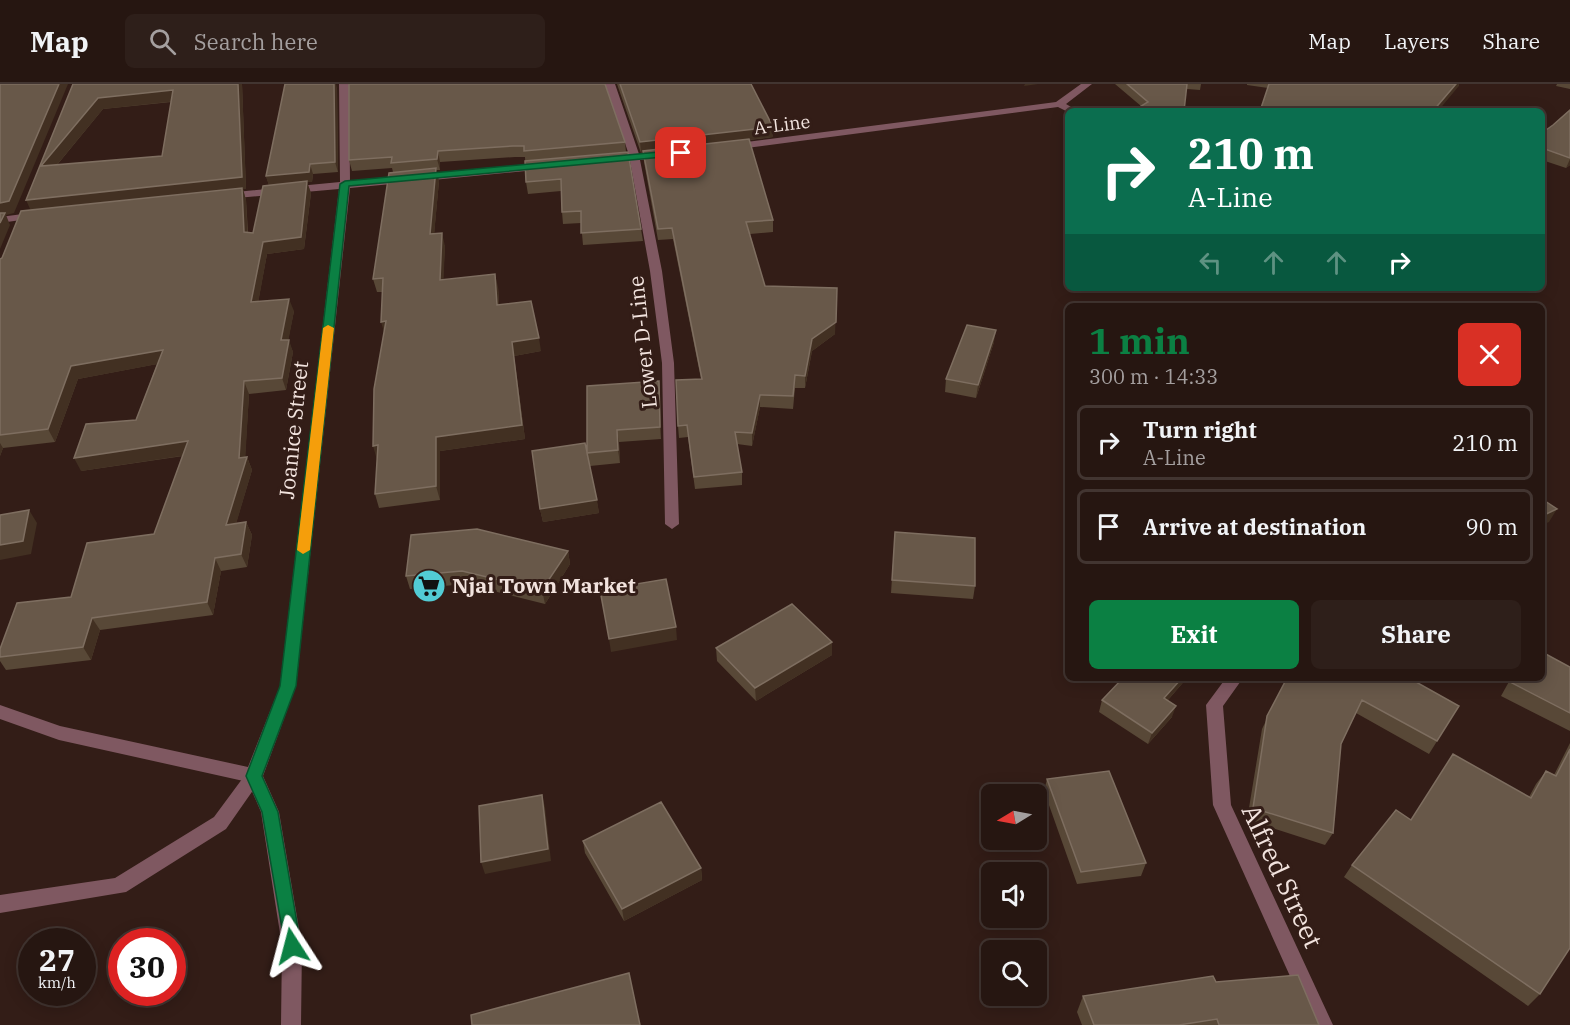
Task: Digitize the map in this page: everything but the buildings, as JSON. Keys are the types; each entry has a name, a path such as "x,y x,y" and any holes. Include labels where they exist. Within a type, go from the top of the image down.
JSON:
{"street":[{"name":"Joanice Street","path":"0,904 119,886 220,823 254,776 288,686 345,184 344,84"},
{"name":"Lower D-Line","path":"610,84 635,158 656,271 669,363 672,524"},
{"path":"1067,108 1059,104 1087,84"},
{"name":"A-Line","path":"716,149 1059,104"},
{"path":"600,161 670,154"},
{"path":"218,197 554,165"},
{"path":"20,222 26,206"},
{"path":"0,220 20,222 45,215"},
{"name":"Alfred Street","path":"1233,681 1214,705 1222,805 1323,1025"},
{"path":"0,712 59,733 254,776 270,812 292,946 291,1025"}],"slow traffic":[{"path":"303,550 328,328"}],"place":[{"name":"Njai Town Market","path":"429,586"}],"route":[{"path":"292,946 270,812 254,776 288,686 345,184 681,153"}]}
